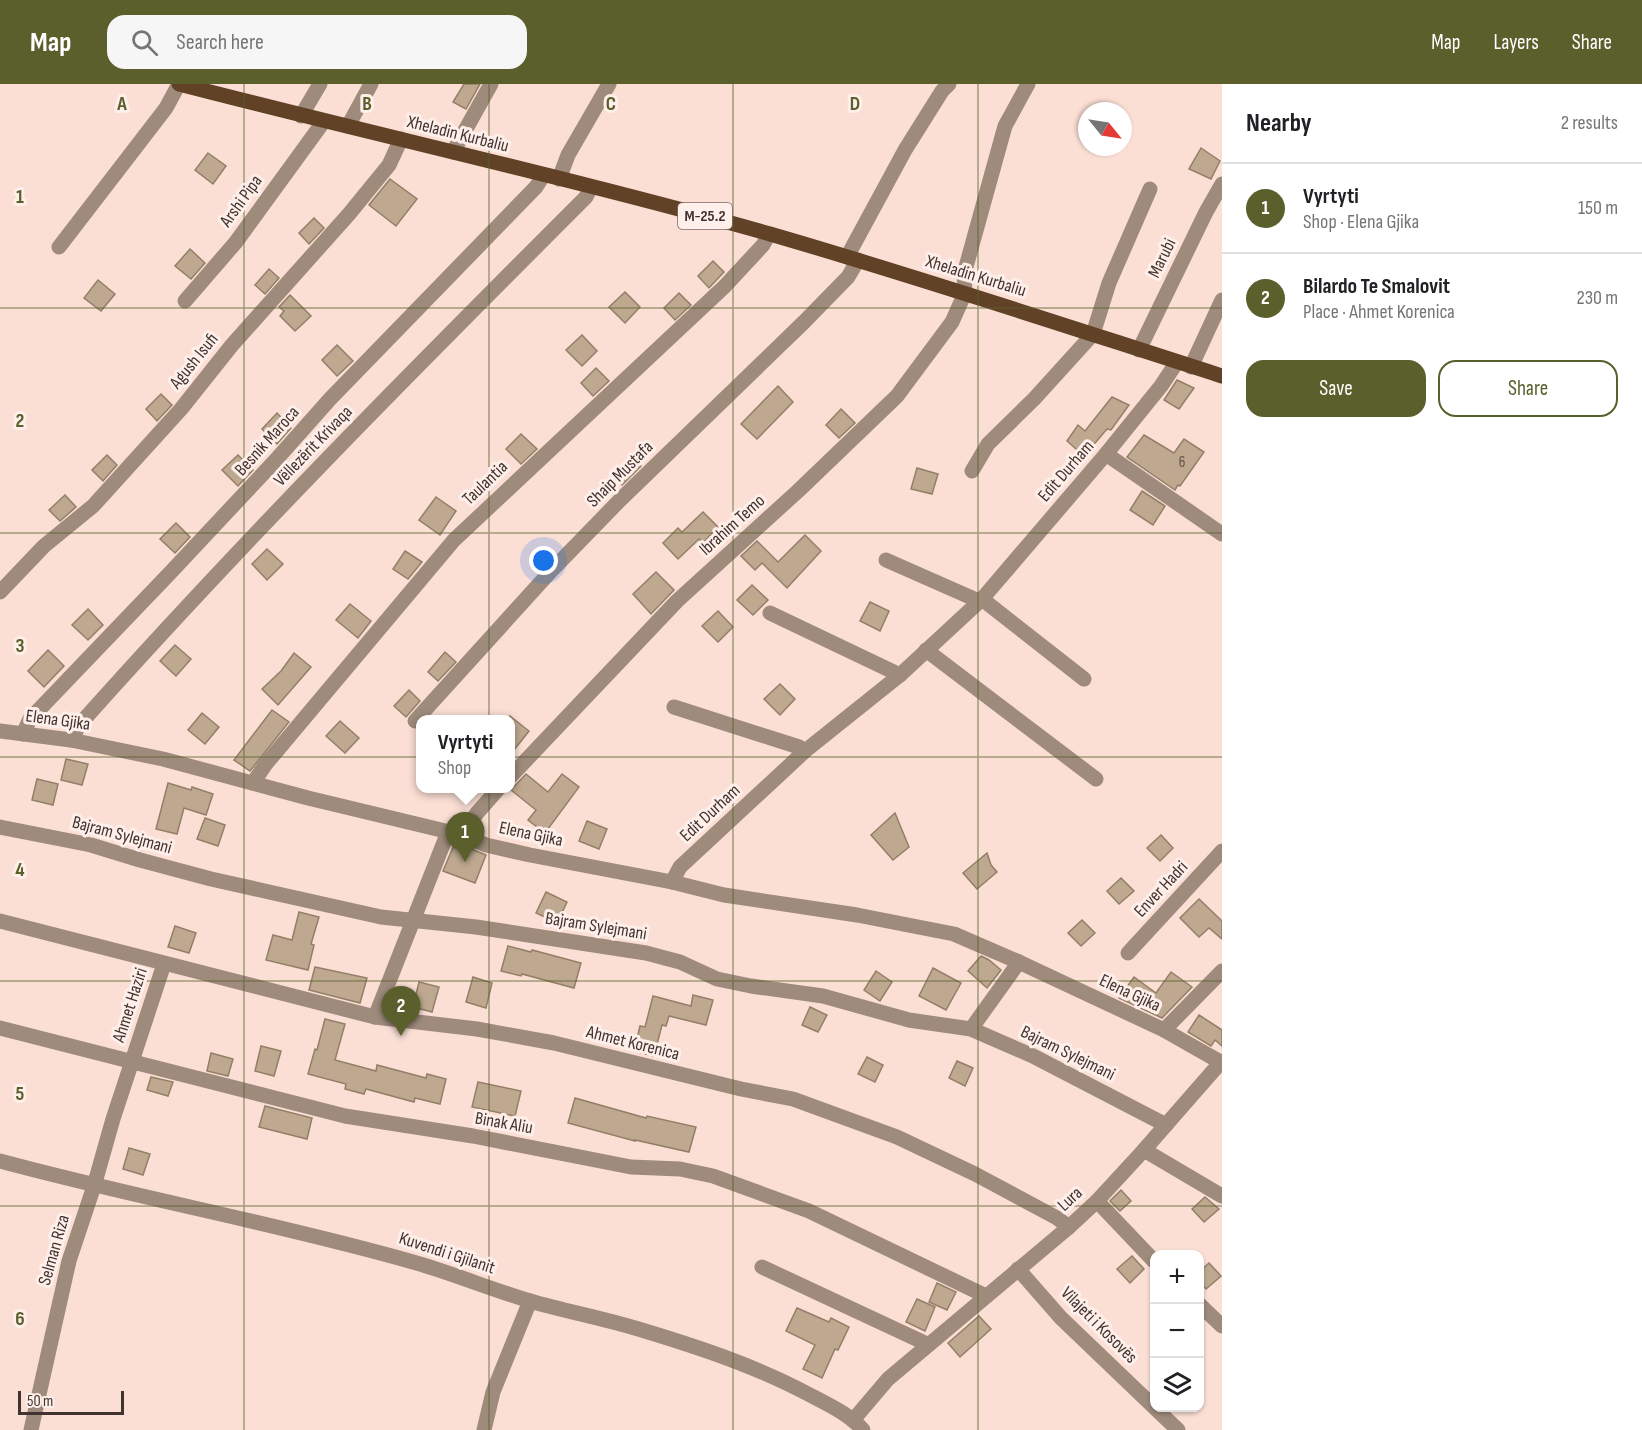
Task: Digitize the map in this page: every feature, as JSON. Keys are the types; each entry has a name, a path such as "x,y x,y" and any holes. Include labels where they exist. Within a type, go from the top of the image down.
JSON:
{"main road":[{"name":"Xheladin Kurbaliu","path":"179,84 222,89 301,116 453,152 769,234 965,293 1222,376"}],"street":[{"name":"Xheladin Kurbaliu","path":"59,247 166,108 179,84"},
{"path":"301,116 320,84"},
{"path":"348,126 371,84"},
{"path":"453,152 491,84"},
{"path":"559,179 568,155 609,84"},
{"path":"853,259 905,150 942,91 949,84"},
{"path":"965,293 964,274 1005,126 1028,84"},
{"name":"Arshi Pipa","path":"184,301 236,242 324,121"},
{"name":"Agush Isufi","path":"0,592 44,546 93,506 181,409 232,345 389,165 400,139"},
{"name":"Besnik Maroca","path":"23,734 30,719 170,574 330,399 481,246 536,187 543,176"},
{"name":"Marubi","path":"1139,350 1222,184"},
{"name":"Vëllezërit Krivaqa","path":"71,740 80,724 168,624 460,323 586,197 591,188"},
{"path":"972,471 988,444 1034,399 1093,334 1109,283 1150,189"},
{"name":"Taulantia","path":"252,783 454,540 725,285 763,245 769,234"},
{"name":"Shaip Mustafa","path":"420,715 551,571 848,277 853,259"},
{"name":"Ibrahim Temo","path":"515,772 677,601 798,492 897,396 952,322 965,293"},
{"name":"Edit Durham","path":"672,882 680,867 805,751 900,675 980,600 1106,454 1161,386 1184,364 1222,300"},
{"path":"1106,454 1222,534"},
{"path":"886,560 980,600 1084,679"},
{"path":"770,613 900,675"},
{"path":"926,651 1096,779"},
{"path":"674,707 799,747 805,751"},
{"name":"Elena Gjika","path":"0,730 71,740 162,759 530,855 672,882 724,895 857,915 954,934 1164,1030 1222,1062"},
{"path":"375,1017 412,921 455,834 496,793"},
{"name":"Bajram Sylejmani","path":"0,827 91,845 140,860 272,893 381,917 476,927 646,953 680,962 717,978 751,986 823,996 909,1020 971,1029 1033,1056 1166,1125"},
{"name":"Enver Hadri","path":"1128,953 1222,851"},
{"name":"Ahmet Haziri","path":"0,921 164,964 113,1119 94,1186"},
{"path":"971,1029 1019,962"},
{"name":"Ahmet Korenica","path":"164,964 375,1017 477,1029 554,1043 720,1084 793,1099 897,1137 975,1174 1058,1218 1069,1227"},
{"path":"1164,1030 1222,971"},
{"name":"Binak Aliu","path":"0,1028 345,1116 473,1136 631,1167 680,1169 713,1176 809,1211 986,1296"},
{"name":"Lura","path":"858,1424 888,1379 1097,1201 1222,1062"},
{"path":"1144,1150 1222,1196"},
{"name":"Kuvendi i Gjilanit","path":"0,1161 94,1186 250,1220 416,1262 530,1301 644,1330 778,1378 858,1424"},
{"name":"Selman Riza","path":"31,1430 69,1261 94,1186"},
{"path":"1097,1201 1150,1256"},
{"path":"762,1268 927,1344"},
{"name":"Vilajeti i Kosovës","path":"1018,1269 1061,1318 1150,1402"},
{"path":"484,1430 492,1392 530,1301"},
{"path":"1204,1309 1222,1326"},
{"name":"Vilajeti i Kosovës","path":"1160,1412 1178,1430"}],"building":[{"path":"464,84 480,84 466,109 453,102"},
{"path":"1201,148 1220,161 1211,179 1189,169"},
{"path":"208,153 226,166 213,184 195,170"},
{"path":"390,179 417,199 396,226 369,205"},
{"path":"314,218 324,228 309,244 299,233"},
{"path":"190,249 205,263 191,279 175,266"},
{"path":"713,261 724,272 709,288 698,276"},
{"path":"269,269 279,278 265,294 255,285"},
{"path":"98,280 115,294 101,311 84,298"},
{"path":"625,292 640,307 625,323 609,307"},
{"path":"679,293 691,305 675,320 664,308"},
{"path":"290,295 311,316 295,331 280,316 284,311 279,307"},
{"path":"582,335 597,351 582,366 566,350"},
{"path":"337,345 353,361 337,376 322,360"},
{"path":"596,368 609,381 593,396 581,383"},
{"path":"1177,380 1194,388 1179,409 1164,400"},
{"path":"778,386 793,402 757,439 741,424"},
{"path":"161,394 172,405 157,421 146,409"},
{"path":"1112,397 1129,405 1111,430 1107,429 1084,456 1067,441 1078,425 1085,431"},
{"path":"841,409 855,423 839,438 826,425"},
{"path":"277,413 291,428 277,444 262,429"},
{"path":"521,434 537,449 521,464 506,449"},
{"path":"1144,435 1174,453 1184,439 1204,452 1175,490 1127,457"},
{"path":"107,455 117,465 103,481 92,470"},
{"path":"238,455 253,470 238,486 222,470"},
{"path":"630,457 641,466 622,485 613,477"},
{"path":"917,468 938,474 932,494 911,489"},
{"path":"1142,491 1165,506 1153,525 1130,510"},
{"path":"65,495 76,507 60,521 49,510"},
{"path":"436,497 456,511 440,535 419,520"},
{"path":"703,512 718,527 703,543 699,539 678,559 663,543 678,528 682,532"},
{"path":"176,523 190,537 175,553 160,539"},
{"path":"805,535 821,551 787,588 762,563 755,570 741,556 757,541 778,562"},
{"path":"267,549 283,564 267,580 252,564"},
{"path":"405,551 422,562 408,579 393,569"},
{"path":"656,572 674,590 651,614 633,594"},
{"path":"752,585 768,600 753,615 737,600"},
{"path":"870,602 889,611 880,631 860,621"},
{"path":"350,604 371,621 358,638 336,620"},
{"path":"88,609 103,625 88,640 72,625"},
{"path":"718,611 733,627 718,642 702,626"},
{"path":"175,645 191,659 176,676 160,661"},
{"path":"48,650 64,666 44,687 28,671"},
{"path":"445,652 456,662 438,681 428,672"},
{"path":"294,653 311,667 278,705 262,689 281,671"},
{"path":"780,684 795,699 780,715 764,699"},
{"path":"409,690 420,701 406,717 394,706"},
{"path":"272,710 289,722 250,771 234,760"},
{"path":"202,713 219,727 205,744 188,730"},
{"path":"515,720 529,731 515,749"},
{"path":"340,721 359,738 345,753 326,736"},
{"path":"66,759 88,764 82,785 61,780"},
{"path":"526,774 548,792 562,774 579,787 545,833 528,820 536,810 515,793 515,786"},
{"path":"37,779 58,784 53,805 32,800"},
{"path":"168,783 191,790 192,787 213,794 206,815 184,808 177,834 156,829"},
{"path":"895,813 909,847 893,860 871,835"},
{"path":"205,818 225,825 218,846 197,839"},
{"path":"587,821 607,829 599,849 579,841"},
{"path":"1161,835 1173,848 1160,861 1147,848"},
{"path":"459,844 486,855 475,883 443,871 454,845"},
{"path":"987,853 991,865 997,872 977,889 963,873"},
{"path":"1121,878 1134,891 1119,904 1107,891"},
{"path":"546,892 567,902 557,923 536,913"},
{"path":"1199,899 1222,921 1222,939 1209,928 1199,937 1180,918"},
{"path":"299,912 319,917 311,944 314,945 308,970 266,960 273,935 292,940"},
{"path":"1082,920 1095,933 1081,946 1068,933"},
{"path":"175,926 196,933 189,953 168,947"},
{"path":"508,946 581,963 574,988 522,974 521,976 501,971"},
{"path":"981,956 1001,970 987,988 968,971"},
{"path":"315,967 367,978 360,1003 309,990"},
{"path":"933,968 961,983 946,1010 919,996"},
{"path":"876,971 892,982 880,1001 864,990"},
{"path":"1171,972 1192,987 1162,1018 1119,998 1134,977 1156,993"},
{"path":"473,977 492,983 486,1008 466,1002"},
{"path":"419,982 439,987 432,1012 413,1007"},
{"path":"693,995 713,1000 706,1025 669,1016 666,1026 662,1025 654,1056 634,1051 640,1026 645,1027 653,996 691,1006"},
{"path":"810,1007 827,1015 818,1032 802,1025"},
{"path":"1199,1015 1222,1030 1222,1046 1215,1040 1211,1046 1188,1032"},
{"path":"325,1019 345,1024 335,1060 376,1071 377,1065 426,1078 427,1074 446,1079 440,1104 415,1098 414,1102 366,1089 364,1094 345,1089 346,1084 308,1074"},
{"path":"261,1046 281,1051 274,1076 255,1071"},
{"path":"211,1053 233,1059 228,1076 207,1071"},
{"path":"867,1057 883,1065 875,1082 858,1074"},
{"path":"957,1061 973,1068 965,1086 949,1078"},
{"path":"151,1077 173,1082 168,1096 147,1090"},
{"path":"478,1082 521,1091 515,1116 472,1107"},
{"path":"575,1098 646,1118 647,1116 696,1127 689,1152 635,1141 568,1123"},
{"path":"265,1106 312,1118 307,1139 259,1127"},
{"path":"129,1148 150,1154 143,1175 123,1169"},
{"path":"1121,1190 1131,1201 1120,1211 1110,1201"},
{"path":"1205,1197 1219,1209 1204,1222 1192,1209"},
{"path":"1132,1256 1144,1269 1130,1283 1117,1269"},
{"path":"1209,1263 1221,1276 1206,1289 1204,1287 1204,1267"},
{"path":"937,1283 956,1292 947,1310 929,1302"},
{"path":"917,1299 935,1307 925,1331 906,1322"},
{"path":"797,1308 829,1322 831,1318 849,1327 838,1350 835,1349 822,1378 803,1369 815,1345 786,1331"},
{"path":"979,1316 991,1329 960,1357 948,1343"}],"place":[{"name":"Vyrtyti","path":"465,862"},
{"name":"Bilardo Te Smalovit","path":"401,1036"}]}
